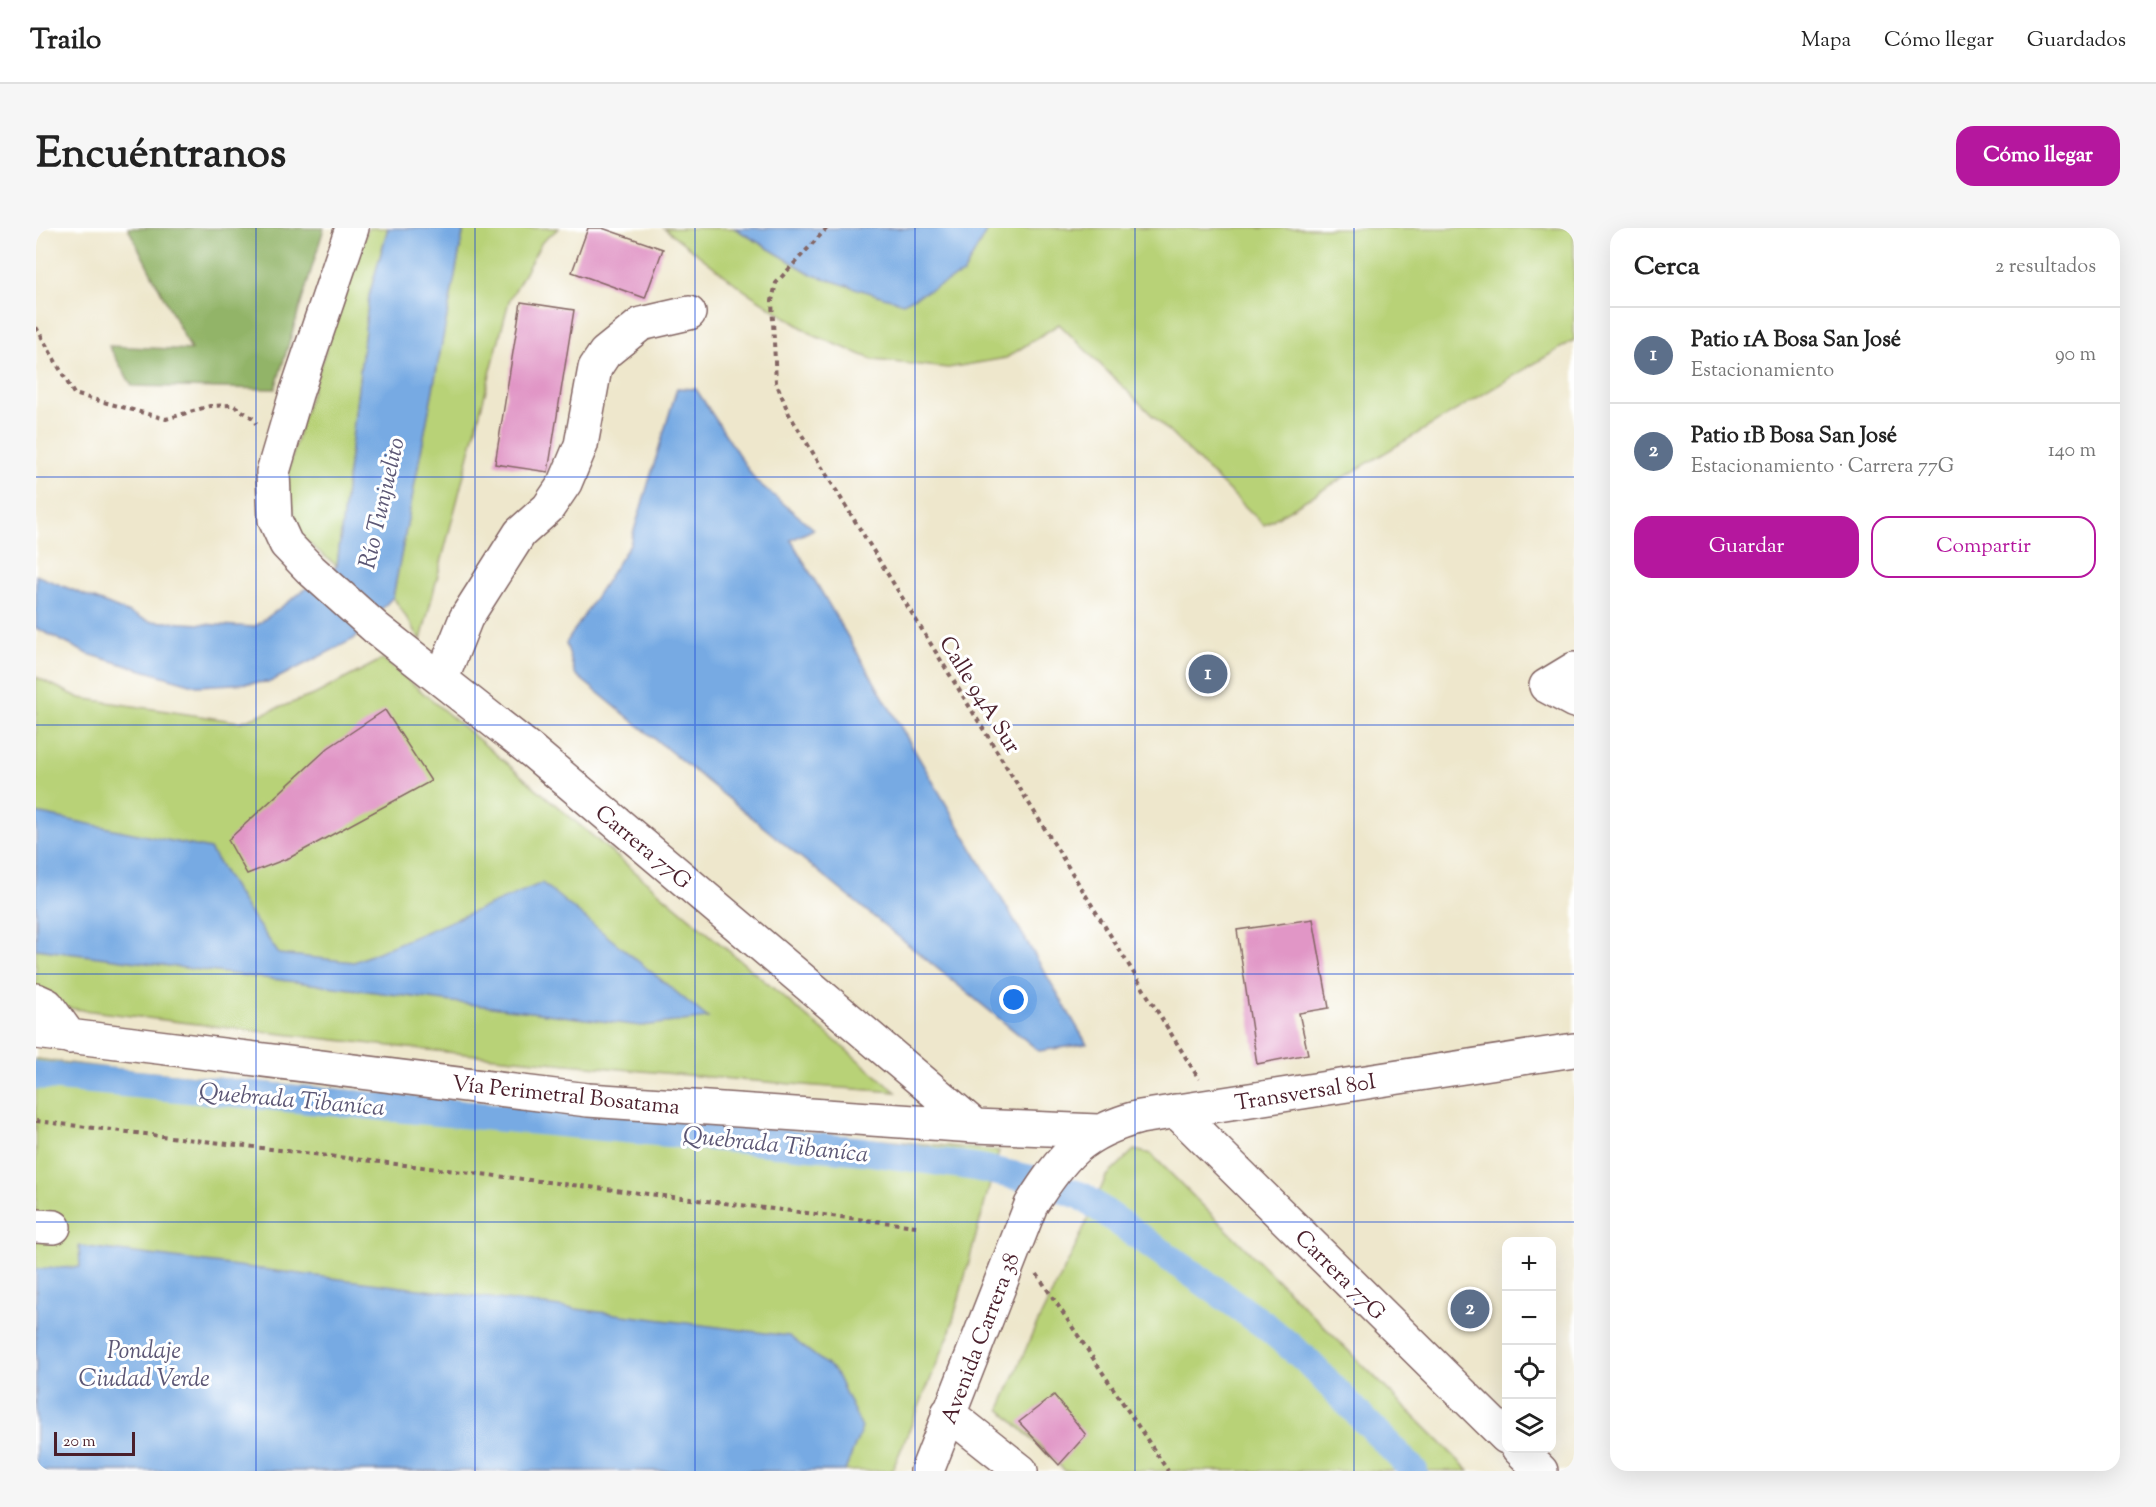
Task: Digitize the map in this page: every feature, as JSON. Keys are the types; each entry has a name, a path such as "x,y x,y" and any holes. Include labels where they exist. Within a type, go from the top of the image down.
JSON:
{"street":[{"name":"Carrera 77G","path":"352,228 296,394 273,472 275,520 286,544 311,570 378,629 441,678 975,1126"},
{"path":"441,678 466,618 520,533 548,508 565,483 580,445 595,368 605,353 641,324 689,313"},
{"path":"1560,694 1574,669"},
{"path":"36,1000 47,1005 70,1036"},
{"name":"Vía Perimetral Bosatama","path":"36,1032 588,1100 975,1126 1098,1131"},
{"name":"Transversal 80I","path":"1053,1170 1078,1144 1098,1131 1140,1117 1574,1050"},
{"name":"Carrera 77G","path":"1176,1111 1502,1433"},
{"name":"Avenida Carrera 38","path":"927,1471 1031,1205 1053,1170"},
{"path":"948,1413 1021,1471"},
{"path":"1522,1453 1541,1471"}],"path":[{"name":"Calle 94A Sur","path":"827,228 776,284 771,301 776,382 789,414 1215,1105"},
{"path":"36,327 74,394 166,419 210,405 233,405 254,419 258,430"},
{"path":"36,1120 916,1226"},
{"path":"1016,1242 1168,1471"}],"green space":[{"path":"128,228 324,228 275,389 132,386 109,346 191,350"},
{"path":"368,228 388,228 369,296 337,566 301,537 285,484 303,417"},
{"path":"464,228 559,228 542,242 509,301 421,640 393,597"},
{"path":"664,228 734,228 813,275 963,274 988,228 1574,228 1574,340 1264,525 1059,324 1006,358 948,368 874,360 815,336 745,291"},
{"path":"383,659 896,1092 680,1075 465,1054 36,1004 36,677 80,698 240,722 316,694"},
{"path":"36,1059 108,1068 999,1151 949,1335 892,1471 36,1471"},
{"path":"1134,1150 1151,1154 1469,1471 1065,1471 1000,1409 1034,1330 1074,1250 1106,1177"}],"water":[{"name":"Río Tunjuelito","path":"388,228 464,228 393,597 354,639 270,682 197,686 88,654 36,628 36,575 149,621 254,627 337,566 369,296"},
{"path":"734,228 988,228 963,274 903,303 813,275"},
{"path":"677,388 696,389 755,480 814,529 791,540 1087,1044 1039,1051 575,674 566,643 630,544"},
{"path":"36,813 210,849 247,909 279,954 354,962 542,883 708,1018 641,1026 36,949"},
{"name":"Pondaje Ciudad Verde","path":"79,1246 789,1336 835,1371 862,1428 845,1471 36,1471 36,1269 80,1267"}],"building":[{"path":"588,228 602,228 663,249 645,298 572,272"},
{"path":"521,302 574,310 548,472 495,464"},
{"path":"385,710 431,781 291,857 247,874 228,840 328,748"},
{"path":"1313,919 1329,1008 1299,1013 1308,1054 1257,1064 1237,930"},
{"path":"1054,1395 1086,1435 1059,1465 1019,1422"}],"waterway":[{"name":"Quebrada Tibaníca","path":"36,1075 863,1151 975,1167 1031,1179 1082,1196 1266,1326 1304,1358 1414,1471"}],"place":[{"name":"Patio 1A Bosa San José","path":"1208,674"},
{"name":"Patio 1B Bosa San José","path":"1470,1309"}]}
